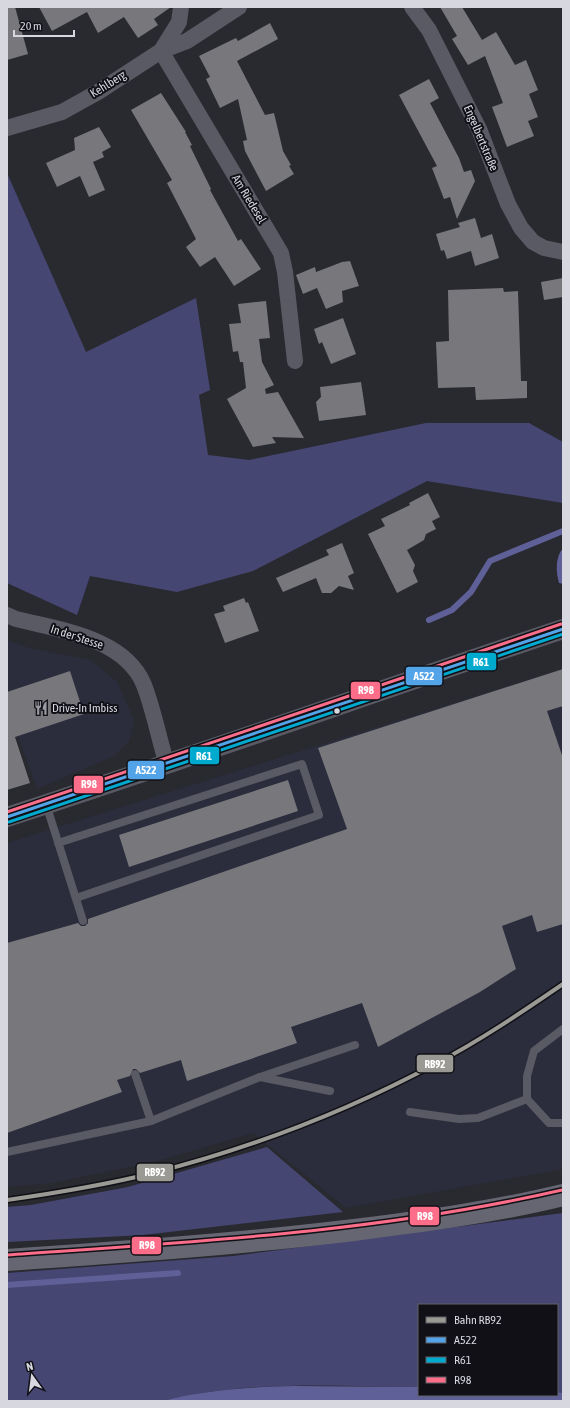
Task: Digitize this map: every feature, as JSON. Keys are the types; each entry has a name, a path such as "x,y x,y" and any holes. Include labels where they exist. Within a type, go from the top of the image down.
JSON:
{"main road":[{"path":"7,1260 204,1246 307,1236 406,1224 487,1211 563,1195"}],"street":[{"name":"Kehlberg","path":"7,128 62,112 98,92 161,51 179,22 181,7"},
{"path":"161,51 187,40 239,7"},
{"name":"Engelbertstraße","path":"412,7 429,30 479,129 508,204 518,222 533,242 544,248 563,252"},
{"name":"Am Riedesel","path":"161,51 281,253 285,272 295,361"},
{"name":"In der Stesse","path":"7,615 16,619 78,634 110,647 136,671 144,685 167,765"},
{"path":"7,817 167,765 401,683 563,629"}],"lane":[{"path":"58,844 302,764 319,815 76,898"},
{"path":"46,804 83,921"},
{"path":"563,1029 534,1052 527,1076 527,1099 549,1123 563,1123"},
{"path":"7,1152 151,1121 260,1077 355,1045"},
{"path":"135,1074 151,1121"},
{"path":"260,1077 330,1091"},
{"path":"410,1112 459,1119 478,1118 527,1099"}],"shaded area":[{"path":"7,173 86,352 196,298 210,390 199,395 208,455 249,460 426,423 529,423 563,442 563,503 427,481 253,571 177,592 90,576 77,615 7,583"},
{"path":"7,640 29,648 91,660 117,682 134,720 129,741 114,756 37,789 7,705"},
{"path":"563,669 563,1169 346,1208 253,1133 158,1161 52,1183 7,1187 7,843"},
{"path":"267,1147 343,1212 143,1235 7,1242 7,1207 31,1205 128,1187"},
{"path":"563,1213 563,1393 558,1392 558,1304 418,1304 418,1387 322,1385 258,1387 194,1394 162,1401 7,1401 7,1273 233,1256"}],"water":[{"path":"563,548 563,584 559,583 557,574 557,560"},
{"path":"261,1387 418,1387 418,1396 558,1396 558,1392 563,1393 563,1401 162,1401 195,1394"}],"building":[{"path":"7,7 15,7 28,54 7,60"},
{"path":"39,7 171,7 154,19 158,25 138,38 124,17 98,33 87,12 52,31"},
{"path":"440,7 462,7 482,40 496,32 515,65 526,60 538,90 529,94 538,117 528,121 534,136 507,147 492,107 503,103 485,56 468,65 452,39 457,36"},
{"path":"270,23 278,39 237,61 265,115 274,113 283,151 294,174 266,191 245,151 243,141 247,140 238,99 220,108 206,79 210,77 199,56 236,38 238,41"},
{"path":"429,79 439,98 430,103 459,158 464,172 471,170 475,181 457,219 450,197 444,199 432,168 437,166 399,95"},
{"path":"161,93 186,132 192,145 190,146 211,189 210,190 238,241 241,239 261,269 234,286 215,257 200,267 186,247 196,239 167,183 172,180 131,110"},
{"path":"99,127 111,147 102,152 104,157 93,162 105,190 89,197 80,176 57,187 46,163 75,150 74,138"},
{"path":"475,218 481,238 492,234 499,258 475,266 471,251 447,259 444,250 441,251 436,234 460,227 458,223"},
{"path":"350,261 359,286 342,291 343,302 326,309 317,288 303,294 296,275 315,267 316,272 342,262"},
{"path":"563,278 563,297 544,300 541,282"},
{"path":"503,288 504,292 518,291 521,381 527,381 527,398 476,400 475,387 438,388 436,342 449,341 448,290"},
{"path":"266,301 270,338 259,339 262,362 274,385 265,389 266,394 278,392 304,438 272,437 276,443 253,447 227,399 246,388 243,362 240,362 238,351 233,352 229,324 241,323 238,304"},
{"path":"343,318 356,354 331,364 322,342 319,344 314,329"},
{"path":"361,382 366,415 319,421 316,402 321,397 320,387"},
{"path":"428,493 440,517 432,521 436,529 426,534 424,540 407,550 415,565 413,571 418,582 397,593 368,534 385,526 381,519 410,505 409,503"},
{"path":"342,543 354,573 348,576 354,590 339,586 331,593 322,593 316,578 283,592 276,578 329,555 326,550"},
{"path":"244,598 246,603 248,602 259,631 225,643 214,614 225,611 223,606"},
{"path":"563,669 563,706 547,711 563,758 563,924 537,932 532,915 502,926 516,969 480,992 378,1047 362,1003 291,1027 297,1043 187,1081 181,1060 140,1073 136,1069 133,1069 130,1076 117,1080 122,1092 7,1133 7,943 78,923 81,926 85,926 88,923 88,919 347,829 318,748"},
{"path":"70,671 84,714 15,737 30,783 7,790 7,692"},
{"path":"288,780 298,811 129,867 119,835"}],"waterway":[{"path":"429,620 452,610 471,592 490,561 563,531"},
{"path":"7,1285 178,1273"}],"rail line":[{"name":"RB92","path":"7,1200 44,1195 153,1173 226,1152 298,1127 369,1097 437,1063 517,1015 563,984"}],"transit line":[{"name":"R98","path":"7,812 561,624"},
{"name":"A522","path":"7,817 563,629"},
{"name":"R61","path":"9,822 563,634"},
{"name":"R98","path":"7,1255 216,1240 356,1226 494,1204 562,1190"}],"place":[{"name":"Drive-In Imbiss","path":"41,708"}]}
